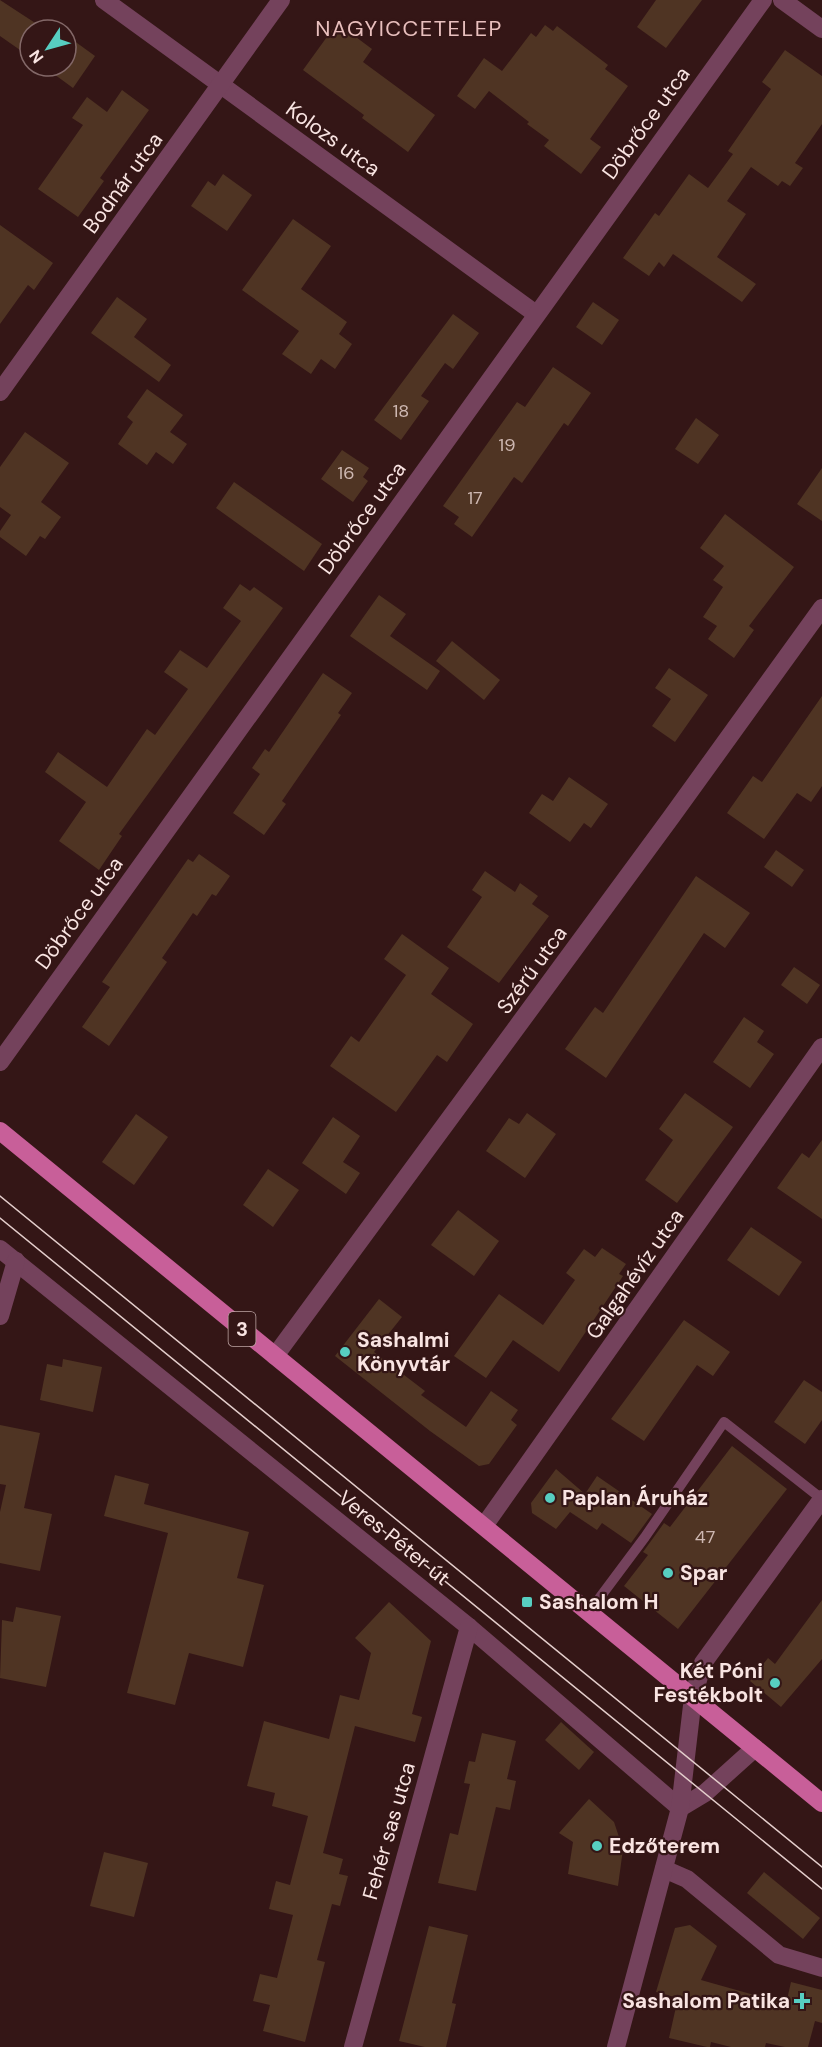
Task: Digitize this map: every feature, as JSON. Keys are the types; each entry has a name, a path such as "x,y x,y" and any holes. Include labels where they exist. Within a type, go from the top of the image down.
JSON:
{"main road":[{"name":"3","path":"0,1131 822,1803"}],"street":[{"name":"Kolozs utca","path":"104,0 536,314"},
{"name":"Bodnár utca","path":"0,392 281,0"},
{"name":"Döbrőce utca","path":"0,1062 763,0"},
{"path":"782,0 822,29"},
{"name":"Szérű utca","path":"275,1356 658,836 822,608"},
{"name":"Galgahévíz utca","path":"484,1527 822,1047"},
{"name":"Veres Péter út","path":"0,1248 469,1627 680,1808"},
{"path":"0,1316 16,1261"},
{"path":"616,2047 680,1808 693,1697 708,1655 822,1499"},
{"name":"Fehér sas utca","path":"353,2047 469,1627"},
{"path":"680,1808 705,1793 755,1748"},
{"path":"664,1869 687,1879 779,1955 822,1968"}],"lane":[{"path":"589,1612 645,1537 724,1422 822,1499"}],"building":[{"path":"0,0 28,18 18,18 18,49 0,36"},
{"path":"656,0 702,0 666,48 637,27"},
{"path":"337,23 372,49 363,62 435,115 408,152 362,118 364,115 303,70"},
{"path":"545,25 553,31 557,26 608,65 605,69 628,86 590,139 601,147 581,174 544,146 549,140 489,91 475,109 457,96 484,58 502,71 531,33 536,37"},
{"path":"78,44 95,56 73,88 59,78 78,78"},
{"path":"785,50 822,76 822,124 795,163 803,168 790,186 782,181 778,186 751,167 727,201 746,214 717,257 756,284 742,302 673,254 664,267 659,262 649,276 623,258 655,213 659,216 689,174 708,188 733,154 728,151 771,89 762,82"},
{"path":"122,90 149,110 100,178 104,181 78,217 38,189 83,125 72,118 87,97 107,112"},
{"path":"223,174 252,195 227,231 191,206 208,181 215,186"},
{"path":"293,219 331,246 301,289 347,322 339,334 352,344 335,369 321,359 311,374 282,354 299,331 242,290"},
{"path":"0,225 53,263 34,290 28,285 0,324"},
{"path":"117,297 147,319 134,337 171,365 159,382 91,333"},
{"path":"593,302 619,320 602,345 576,327"},
{"path":"453,314 479,333 453,369 445,363 421,396 429,401 401,440 374,420"},
{"path":"553,367 591,393 568,426 564,423 522,483 514,477 472,537 454,524 459,517 443,506 517,402 525,407"},
{"path":"147,389 183,415 170,432 187,444 173,464 156,452 147,465 118,444 133,422 127,417"},
{"path":"696,418 719,435 698,464 675,449"},
{"path":"25,432 69,463 41,502 61,517 45,539 40,536 26,556 0,537 0,531 11,515 0,507 0,467"},
{"path":"342,450 369,468 363,477 368,481 353,502 321,479"},
{"path":"822,468 822,521 797,504"},
{"path":"234,482 322,544 304,571 216,508"},
{"path":"725,514 794,567 749,626 754,630 734,658 708,639 717,626 703,617 723,587 713,580 724,566 700,548"},
{"path":"240,584 250,591 254,587 283,608 119,834 122,836 99,870 59,841 86,802 45,772 58,752 107,787 147,729 155,735 188,689 164,672 180,650 207,668 241,621 223,608"},
{"path":"379,595 406,614 390,636 440,671 427,690 350,636"},
{"path":"452,641 500,680 484,700 436,661"},
{"path":"669,668 708,695 675,742 652,726 671,699 655,688"},
{"path":"323,673 352,693 338,713 341,715 282,801 286,804 264,835 233,813 260,774 252,768 265,749 269,752"},
{"path":"822,696 822,786 811,802 797,793 764,839 727,813 753,776 762,782"},
{"path":"569,777 608,804 591,828 584,823 570,842 529,813 542,794 553,801"},
{"path":"776,850 804,870 792,887 764,867"},
{"path":"199,854 230,876 216,896 212,894 197,916 193,913 162,958 167,962 109,1046 82,1027 110,987 102,982 188,859 193,862"},
{"path":"485,871 515,892 520,883 538,896 532,904 549,916 499,983 447,947 482,897 472,890"},
{"path":"696,876 750,913 725,948 704,933 606,1078 565,1049 595,1007 603,1013"},
{"path":"402,934 449,968 431,994 473,1024 447,1062 437,1055 396,1112 330,1066 351,1036 359,1042 406,975 384,959"},
{"path":"794,967 820,985 807,1004 781,985"},
{"path":"744,1017 764,1031 757,1042 774,1054 750,1088 713,1062"},
{"path":"685,1093 733,1127 677,1203 645,1180 673,1140 659,1129"},
{"path":"527,1113 556,1134 525,1178 486,1151 509,1118 519,1124"},
{"path":"136,1114 168,1137 134,1185 102,1162"},
{"path":"333,1117 360,1136 343,1162 360,1173 346,1194 302,1163"},
{"path":"822,1140 822,1219 777,1188 802,1153 809,1158"},
{"path":"268,1169 299,1190 273,1227 243,1205"},
{"path":"458,1210 499,1241 474,1276 431,1245"},
{"path":"751,1227 802,1262 779,1296 727,1260"},
{"path":"602,1248 626,1264 619,1274 623,1276 559,1372 513,1340 486,1378 454,1356 499,1294 543,1325 575,1280 566,1273 584,1249 595,1257"},
{"path":"379,1299 402,1317 374,1352 425,1391 421,1395 466,1427 491,1391 518,1410 511,1420 517,1425 489,1464 479,1466 430,1431 335,1356"},
{"path":"684,1320 730,1352 713,1376 697,1365 644,1441 611,1419"},
{"path":"63,1359 102,1367 93,1412 40,1400 47,1364 62,1367"},
{"path":"804,1380 822,1392 822,1420 805,1444 774,1422"},
{"path":"0,1425 40,1433 24,1508 52,1514 40,1571 0,1563 0,1512 6,1485 0,1484"},
{"path":"732,1446 787,1489 678,1629 624,1586 648,1555 643,1552 664,1523 670,1527"},
{"path":"556,1469 585,1494 597,1476 652,1514 631,1543 602,1523 597,1530 570,1512 556,1529 532,1513 531,1503"},
{"path":"115,1475 149,1484 144,1504 249,1532 237,1578 264,1585 243,1667 189,1653 175,1705 127,1693 168,1533 104,1516"},
{"path":"822,1600 822,1659 781,1707 750,1681 768,1658 775,1664"},
{"path":"389,1602 431,1641 412,1714 422,1717 415,1742 355,1726 323,1853 343,1859 339,1874 348,1876 340,1906 332,1904 317,1960 325,1962 305,2042 263,2031 270,2005 253,2001 260,1974 277,1978 293,1915 269,1909 276,1881 290,1885 308,1816 272,1806 275,1793 247,1786 264,1721 329,1739 340,1695 359,1700 371,1653 355,1638"},
{"path":"16,1607 61,1616 46,1687 0,1678 2,1620 13,1622"},
{"path":"561,1722 594,1752 579,1770 545,1740"},
{"path":"482,1733 516,1741 507,1779 516,1781 510,1810 496,1807 476,1891 438,1883 450,1833 458,1835 470,1784 464,1783 469,1761 475,1762"},
{"name":"Edzőterem","path":"589,1799 614,1822 623,1849 618,1886 568,1874 573,1842 559,1833"},
{"path":"104,1852 148,1863 134,1917 90,1906"},
{"path":"764,1872 820,1918 803,1939 747,1893"},
{"path":"690,1925 717,1946 701,1980 786,2004 791,1982 822,1990 822,2023 815,2021 808,2047 785,2047 766,2043 765,2047 731,2047 711,2042 710,2047 707,2047 669,2038 678,1998 656,1992 675,1928"},
{"path":"429,1926 468,1935 452,2003 456,2004 446,2047 425,2047 399,2041"}],"tram line":[{"path":"0,1196 822,1867"},
{"path":"0,1218 822,1889"}],"place":[{"name":"Sashalmi Könyvtár","path":"345,1352"},
{"name":"Paplan Áruház","path":"550,1498"},
{"name":"Spar","path":"668,1573"},
{"name":"Sashalom H","path":"527,1602"},
{"name":"Két Póni Festékbolt","path":"775,1683"},
{"name":"Edzőterem","path":"597,1846"},
{"name":"Sashalom Patika","path":"802,2001"}],"district":[{"name":"NAGYICCETELEP","path":"409,28"}]}
